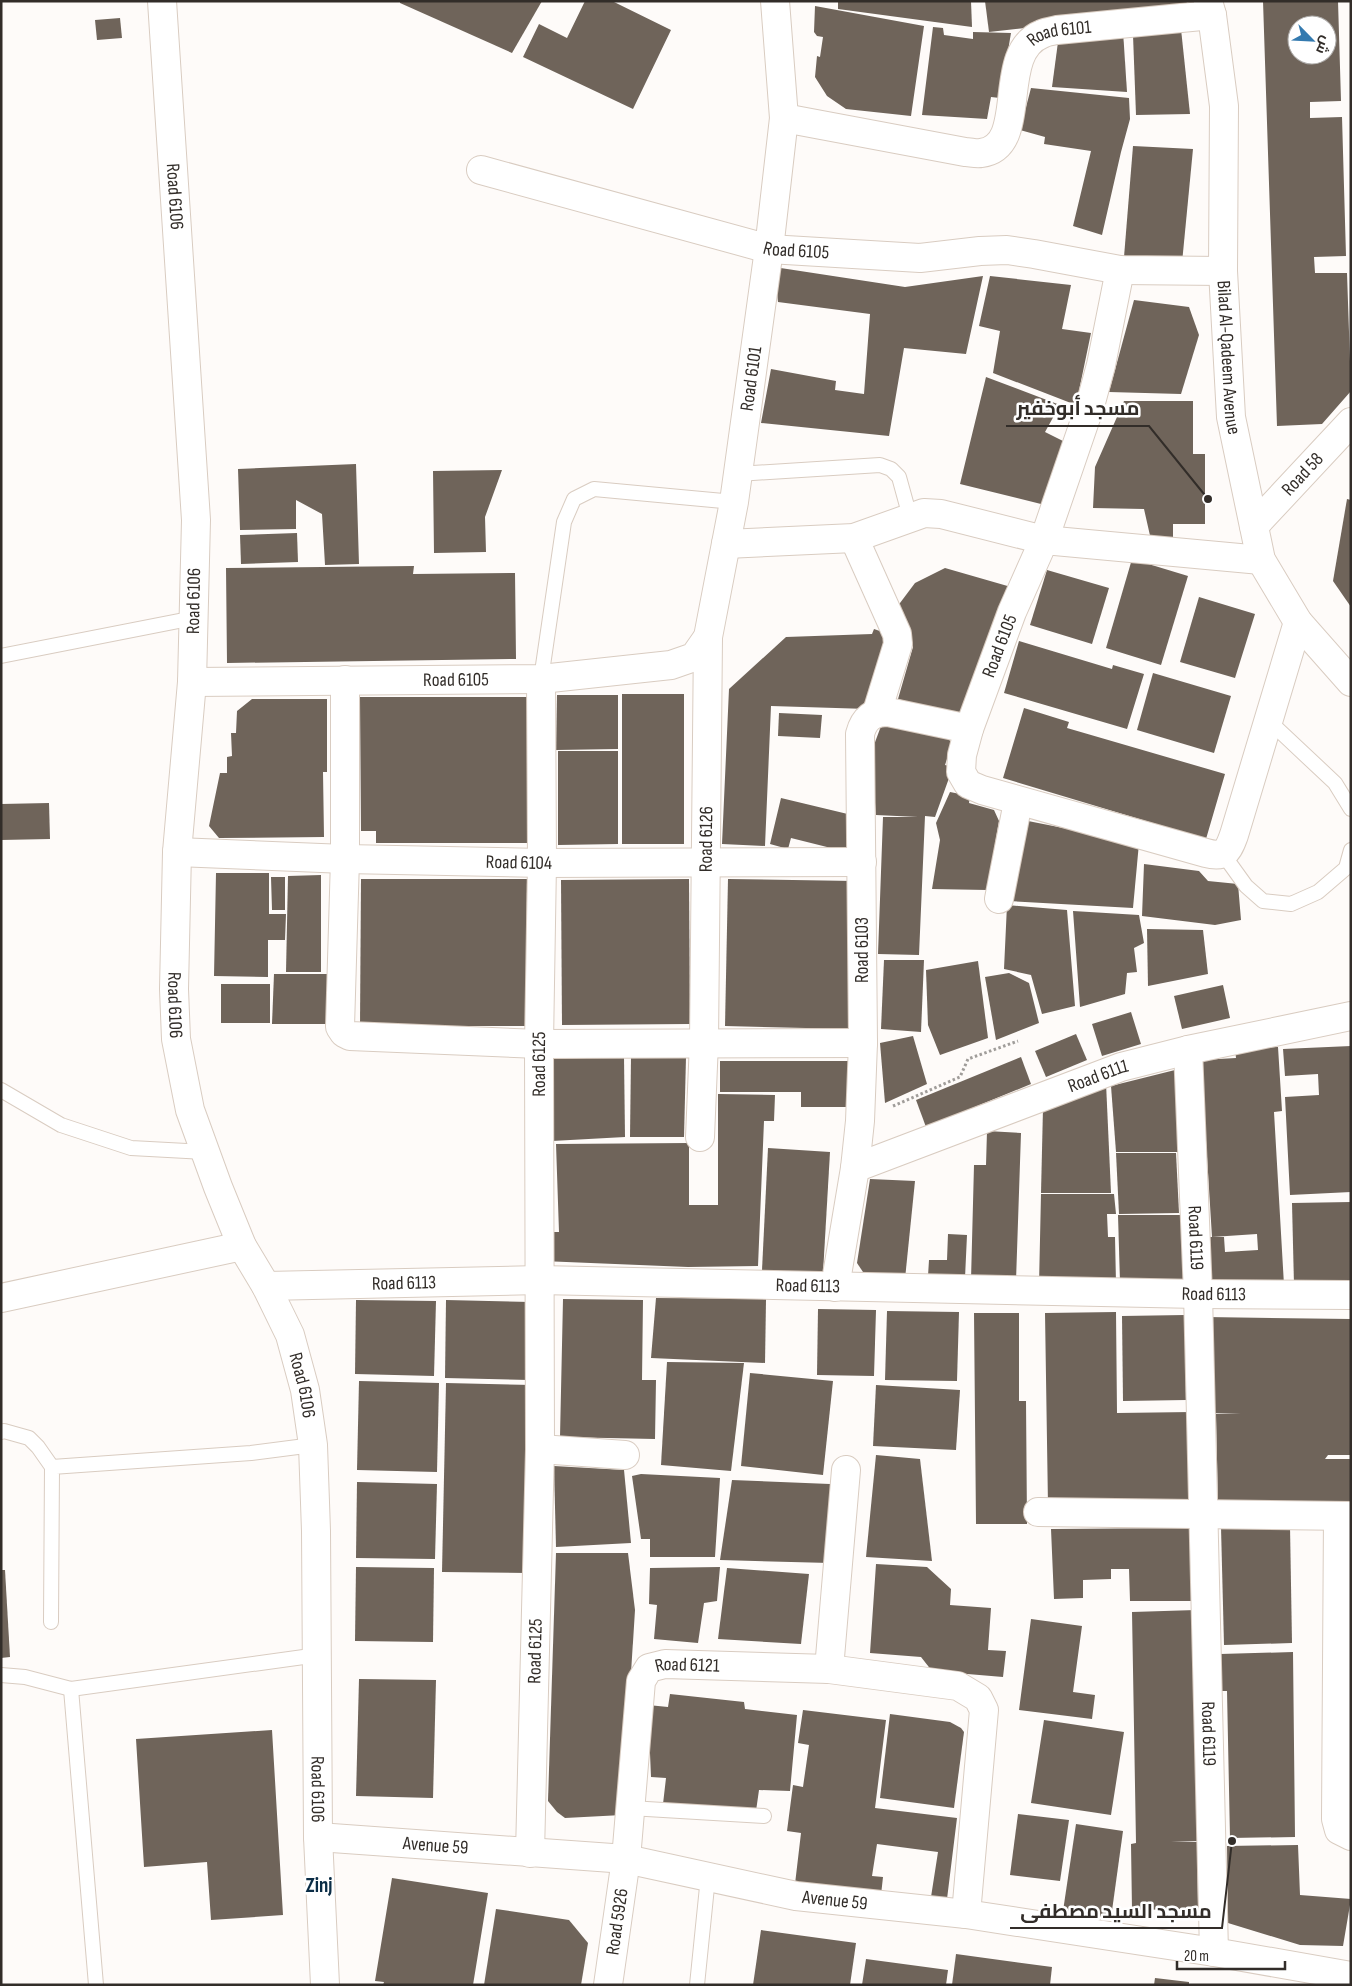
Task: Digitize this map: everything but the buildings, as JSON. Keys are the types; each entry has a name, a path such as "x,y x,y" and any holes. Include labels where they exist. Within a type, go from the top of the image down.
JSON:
{"street":[{"name":"Road 6106","path":"162,1 196,520 192,682 177,852 174,989 176,1039 190,1110 205,1152 242,1246 266,1286 290,1335 306,1390 313,1445 318,1655 318,1837 324,1985"},
{"name":"Road 6101","path":"708,637 734,502 769,249 784,118 775,1"},
{"name":"Road 6101","path":"784,118 966,152 982,153 996,147 1006,134 1018,58 1027,44 1041,34 1057,30 1210,8"},
{"name":"Bilad Al-Qadeem Avenue","path":"1210,8 1224,106 1223,271 1231,417 1261,560 1298,622 1351,682"},
{"name":"Road 6105","path":"481,170 769,249 920,258 1007,250 1120,270 1223,271"},
{"name":"Road 6105","path":"1018,802 968,784 960,772 962,755 1012,612 1044,540 1090,406 1102,365 1120,270"},
{"name":"Road 58","path":"1254,526 1351,422"},
{"path":"726,544 854,538 924,513 941,514 1044,540 1261,560"},
{"path":"854,538 897,639 896,655 877,712 888,712 970,729"},
{"path":"999,899 1018,802 1215,854 1230,846 1298,622"},
{"name":"Road 6105","path":"192,682 541,679 670,666 694,657 708,637"},
{"name":"Road 6126","path":"700,1138 704,1042 708,637"},
{"name":"Road 6125","path":"530,1852 540,1449 538,1044 542,863 541,679"},
{"path":"345,680 345,858 340,1027 344,1033 350,1036 538,1044 863,1043"},
{"name":"Road 6103","path":"836,1287 855,1168 860,1121 863,1043 860,742 862,727 870,716 877,712"},
{"name":"Road 6104","path":"177,852 542,863 862,862"},
{"name":"Road 6111","path":"855,1168 1121,1067 1188,1050 1351,1016"},
{"name":"Road 6119","path":"1188,1050 1198,1294 1214,1952"},
{"path":"1,1298 242,1246"},
{"name":"Road 6113","path":"266,1286 539,1280 1198,1294 1351,1295"},
{"path":"540,1449 625,1455"},
{"path":"829,1669 846,1470"},
{"path":"1038,1512 1344,1516 1336,1819 1339,1830 1351,1836"},
{"name":"Road 6121","path":"626,1859 641,1681 649,1668 665,1664 829,1669 958,1686 978,1698 984,1710 966,1914"},
{"name":"Avenue 59","path":"318,1837 626,1859 796,1896 966,1914 1214,1952 1351,1976"},
{"name":"Road 5926","path":"608,1985 626,1859"}],"lane":[{"path":"738,474 880,465 892,469 899,477 910,518"},
{"path":"541,679 564,522 574,499 594,489 734,502"},
{"path":"1,656 194,618"},
{"path":"1268,720 1336,783 1351,809"},
{"path":"1215,854 1246,886 1263,900 1291,904 1318,892 1348,874 1351,850"},
{"path":"1,1090 61,1125 131,1148 205,1152"},
{"path":"1,1432 4,1431 29,1438 52,1467 51,1622"},
{"path":"52,1467 252,1453 313,1445"},
{"path":"1,1674 25,1677 70,1689 318,1655"},
{"path":"70,1689 96,1985"},
{"path":"630,1808 764,1816"},
{"path":"697,1985 708,1877"}],"path":[{"path":"860,1121 960,1077 968,1060 1018,1041"}],"place":[{"name":"مسجد أبوخفير","path":"1208,499"},
{"name":"مسجد السيد مصطفى","path":"1232,1841"}],"district":[{"name":"Zinj","path":"319,1885"}]}
